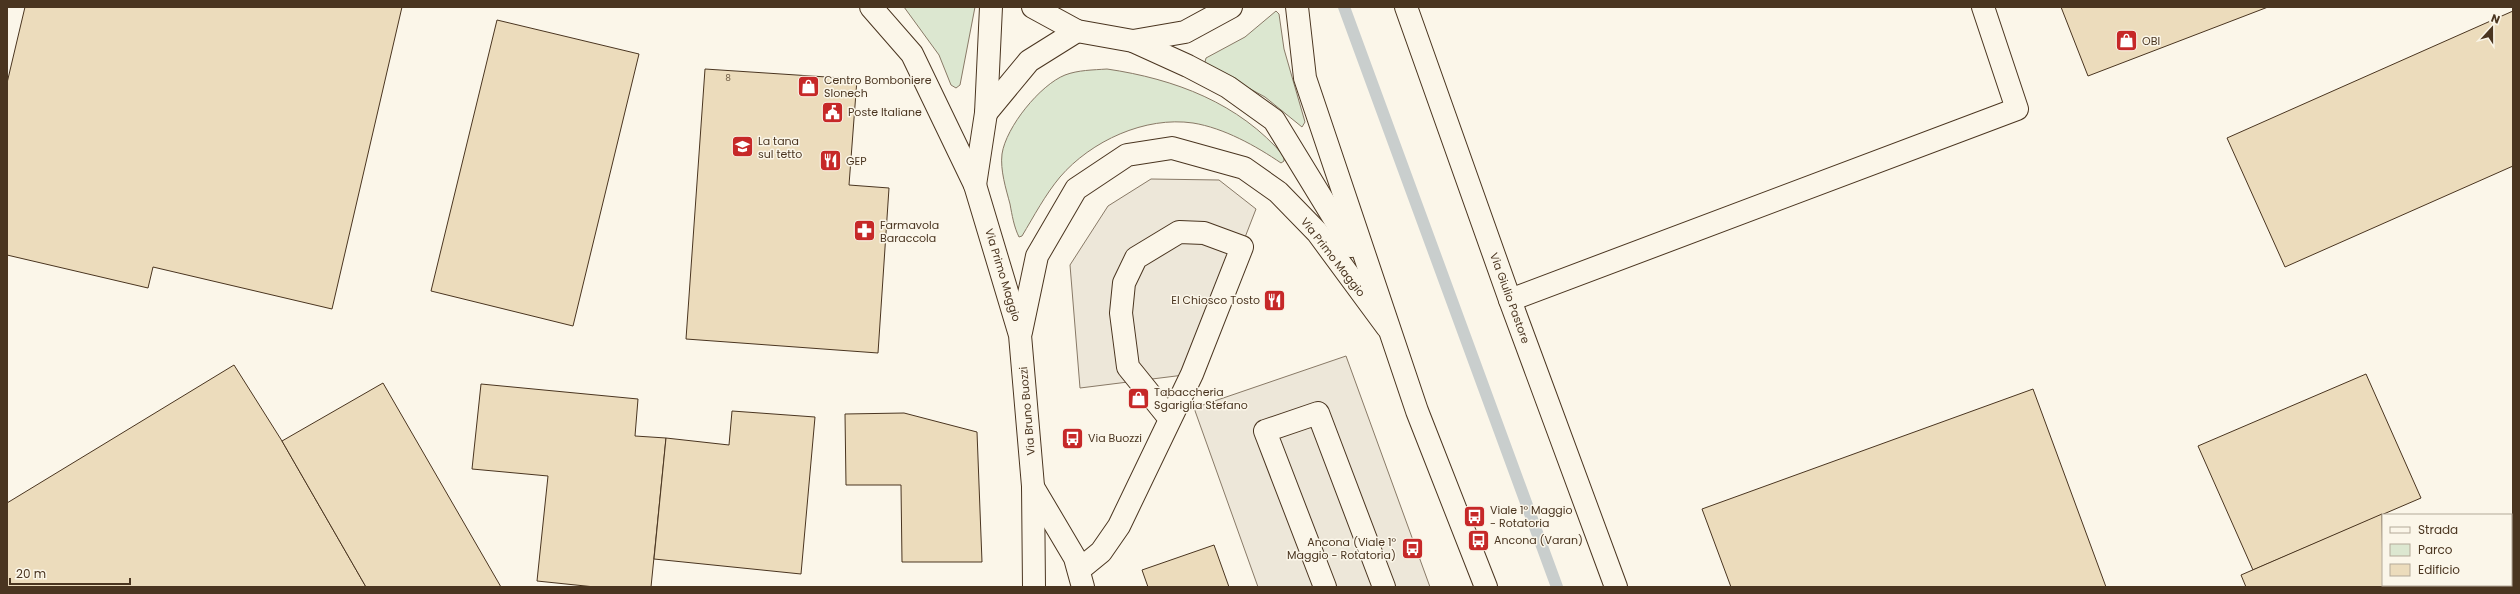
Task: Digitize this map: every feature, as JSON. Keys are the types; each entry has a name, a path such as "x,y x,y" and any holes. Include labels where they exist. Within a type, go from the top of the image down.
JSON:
{"street":[{"name":"Via Primo Maggio","path":"871,7 912,54 975,185 1020,335"},
{"name":"Via Primo Maggio","path":"975,185 986,113 992,7"},
{"name":"Via Primo Maggio","path":"1033,7 1077,31 1133,41 1228,87 1274,120 1371,278"},
{"name":"Via Primo Maggio","path":"1133,41 1185,32 1231,7"},
{"name":"Via Primo Maggio","path":"1297,7 1305,78 1371,278 1417,411 1486,587"},
{"name":"Via Giulio Pastore","path":"1406,7 1510,300 1616,587"},
{"path":"1510,300 2017,109 1983,7"},
{"path":"986,113 1029,62 1077,31"},
{"name":"Via Primo Maggio","path":"1020,335 1037,256 1076,189 1127,155 1172,148 1244,168 1278,192 1317,232 1390,332"},
{"path":"1081,579 1119,526 1192,374 1242,247 1204,233 1178,232 1136,258 1124,283 1121,313 1128,367 1170,419"},
{"name":"Via Bruno Buozzi","path":"1020,335 1033,486 1034,587"},
{"path":"1325,587 1265,431 1318,414 1384,587"},
{"name":"Via Bruno Buozzi","path":"1033,486 1075,558 1081,579"}],"green space":[{"path":"904,7 975,7 960,85 956,88 951,85 939,55"},
{"path":"1276,11 1279,14 1284,49 1305,122 1302,127 1265,97 1208,66 1205,62 1206,58 1245,37"},
{"path":"1107,69 1157,79 1204,96 1247,121 1266,137 1284,156 1284,161 1281,163 1239,138 1205,125 1175,122 1156,123 1138,128 1103,142 1087,152 1073,164 1060,177 1022,236 1019,237 1013,221 1002,166 1002,154 1010,132 1017,120 1035,97 1055,80 1075,72"}],"shaded area":[{"path":"1151,179 1219,180 1256,209 1192,374 1080,388 1070,265 1108,206"},
{"path":"1346,356 1430,587 1258,587 1194,408"}],"building":[{"path":"25,7 402,7 332,309 153,267 148,288 7,255 7,83"},
{"name":"OBI","path":"2061,7 2268,7 2088,76"},
{"path":"2513,11 2513,166 2285,267 2227,138"},
{"path":"497,20 639,54 573,326 431,291"},
{"path":"705,69 857,79 849,185 889,188 878,353 686,339"},
{"path":"234,365 282,441 366,587 7,587 7,503"},
{"path":"2366,374 2421,498 2253,570 2198,446"},
{"path":"383,383 501,587 366,587 282,441"},
{"path":"481,384 638,399 635,436 666,438 651,587 595,587 537,581 548,476 472,469"},
{"path":"2033,389 2106,587 1731,587 1702,509"},
{"path":"732,411 815,417 801,574 654,559 666,438 729,445"},
{"path":"904,413 977,432 982,562 902,562 901,485 846,485 845,414"},
{"path":"2382,514 2382,586 2414,587 2246,587 2241,575"},
{"path":"1214,545 1229,587 1148,587 1142,570"}],"waterway":[{"path":"1344,7 1557,587"}],"place":[{"name":"OBI","path":"2126,41"},
{"name":"Centro Bomboniere Slonech","path":"808,86"},
{"name":"Poste Italiane","path":"833,112"},
{"name":"La tana sul tetto","path":"743,147"},
{"name":"GEP","path":"831,161"},
{"name":"Farmavola Baraccola","path":"864,231"},
{"name":"El Chiosco Tosto","path":"1275,300"},
{"name":"Tabaccheria Sgariglia Stefano","path":"1138,398"},
{"name":"Via Buozzi","path":"1072,438"},
{"name":"Viale 1° Maggio - Rotatoria","path":"1474,516"},
{"name":"Ancona (Varan)","path":"1478,540"},
{"name":"Ancona (Viale 1° Maggio - Rotatoria)","path":"1412,548"}]}
